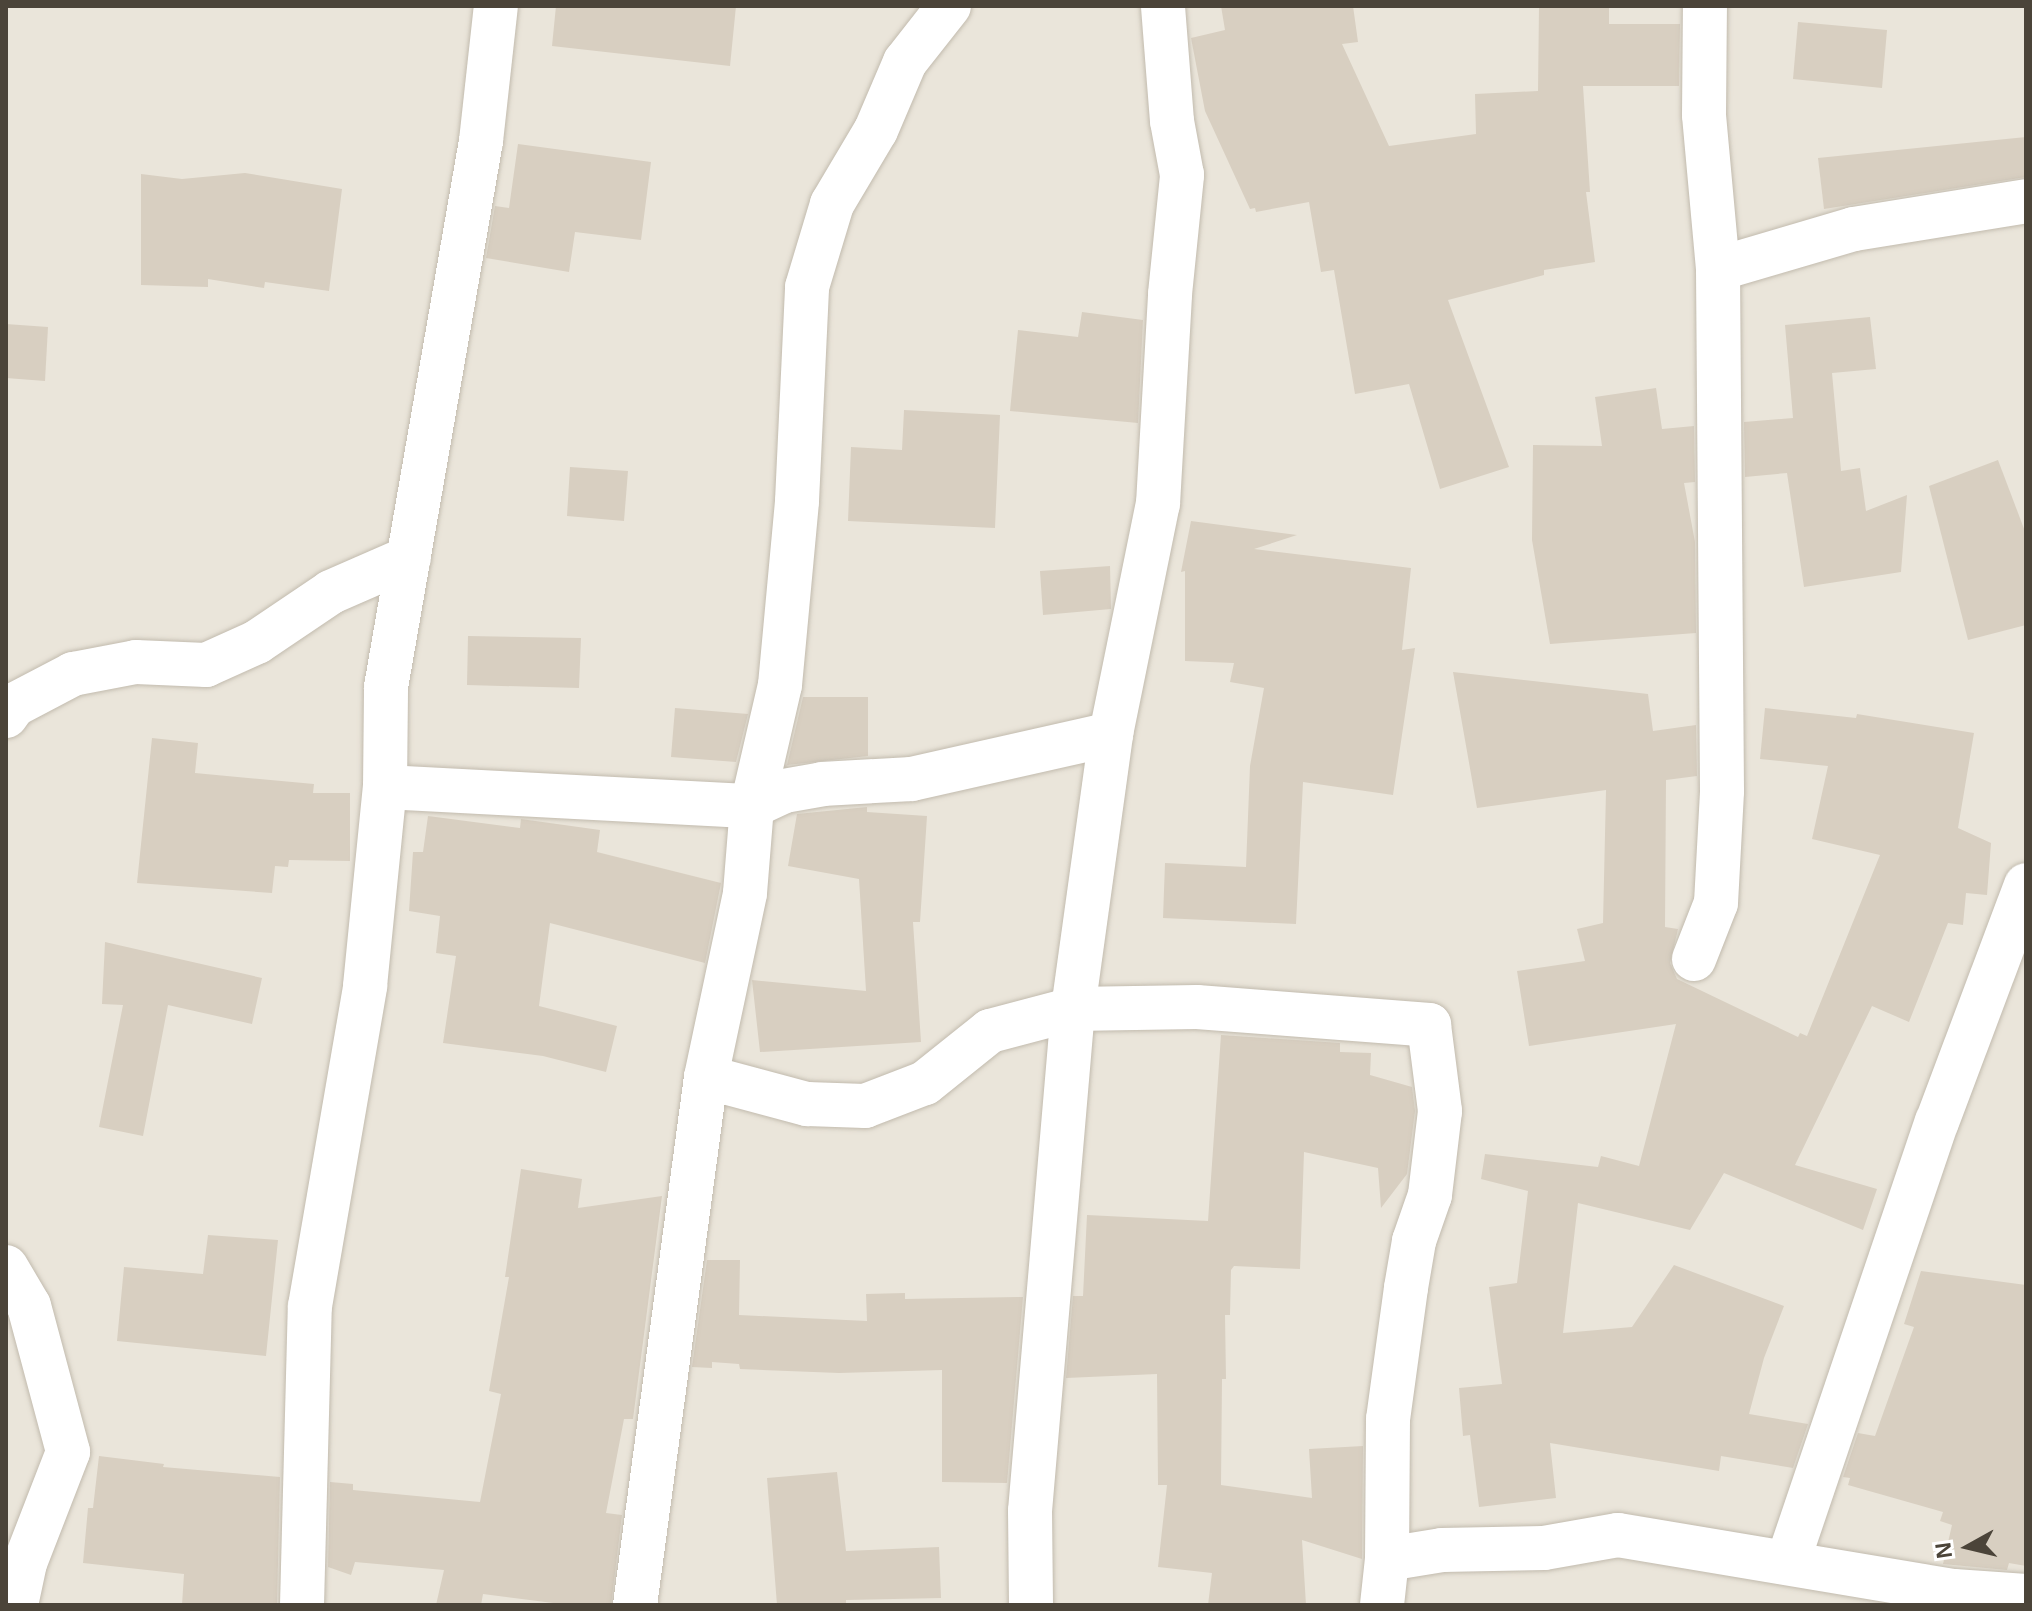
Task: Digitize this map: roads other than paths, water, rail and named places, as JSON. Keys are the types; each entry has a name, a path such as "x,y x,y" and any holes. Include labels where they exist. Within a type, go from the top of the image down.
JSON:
{"street":[{"path":"302,1605 310,1306 365,986 385,787 386,687 481,141 496,6"},
{"path":"635,1605 706,1077 745,893 752,806 780,685 797,501 807,287 832,204 876,130 905,62 949,6"},
{"path":"1031,1605 1030,1511 1073,1009 1111,734 1158,504 1170,294 1182,175 1172,121 1163,6"},
{"path":"1694,959 1716,903 1721,804 1718,269 1704,115 1705,6"},
{"path":"1718,269 1854,229 2026,201"},
{"path":"6,716 14,705 73,674 136,662 206,665 257,642 331,592 409,558"},
{"path":"385,787 752,806 784,791 822,784 912,779 1111,734"},
{"path":"1788,1561 1937,1122 2026,885"},
{"path":"706,1077 807,1104 865,1106 925,1083 990,1031 1073,1009 1197,1007 1429,1025 1440,1111 1430,1195 1414,1241 1388,1419 1387,1559 1382,1605"},
{"path":"6,1267 29,1306 68,1452 25,1563 16,1605"},
{"path":"1387,1559 1442,1550 1544,1548 1618,1535 1954,1591 2026,1596"}]}
